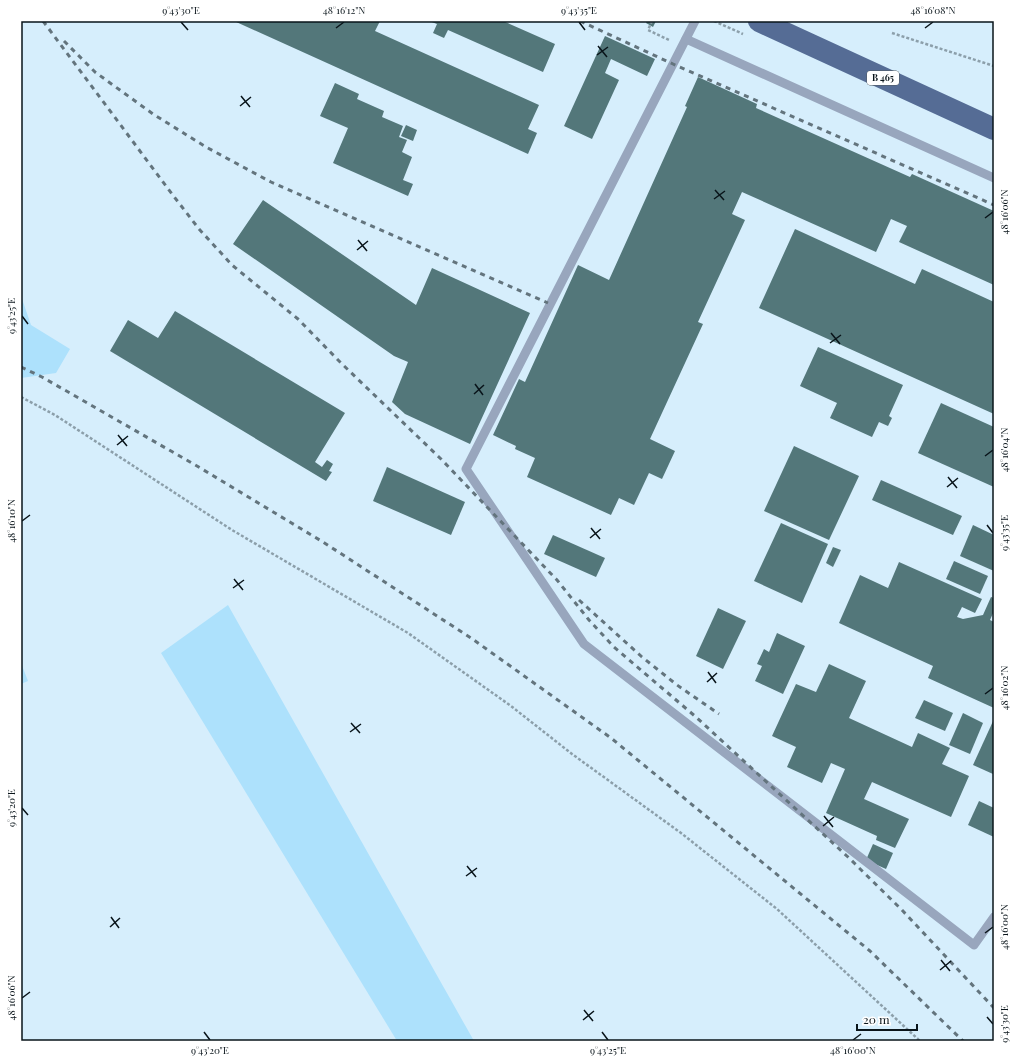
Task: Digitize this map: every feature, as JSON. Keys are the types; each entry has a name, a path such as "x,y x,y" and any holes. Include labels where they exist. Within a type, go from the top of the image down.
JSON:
{"main road":[{"name":"B 465","path":"759,21 994,129"}],"lane":[{"path":"695,21 466,469 584,644 974,945 994,917"},
{"path":"684,42 994,178"}],"path":[{"path":"652,21 648,30 684,42"},
{"path":"892,33 994,66"},
{"path":"21,397 55,415 232,530 408,633 511,706 572,754 681,833 777,909 920,1041"}],"shaded area":[{"path":"21,296 31,325 70,349 56,373 21,378"},
{"path":"228,605 474,1041 397,1041 161,653"},
{"path":"21,663 28,681 21,684"}],"building":[{"path":"234,21 380,21 375,31 539,105 528,129 537,133 528,154"},
{"path":"429,21 503,21 555,44 543,72 448,30 444,38 433,33 437,24"},
{"path":"647,21 656,21 653,27 646,23"},
{"path":"605,36 655,59 647,76 611,59 605,73 619,80 592,139 564,126"},
{"path":"698,77 757,104 756,108 910,177 912,174 994,211 994,285 899,242 907,226 891,219 876,252 742,192 732,214 745,220 698,322 703,324 650,439 675,451 662,479 649,473 634,505 619,498 611,515 527,477 535,458 515,449 516,446 493,435 519,379 525,382 578,265 609,280 687,107 685,106"},
{"path":"335,83 359,94 357,99 384,111 382,117 403,126 399,137 407,140 402,152 412,157 403,180 413,184 408,196 333,163 348,128 320,116"},
{"path":"406,125 417,130 413,141 401,136"},
{"path":"263,200 416,305 432,268 530,313 470,444 405,414 392,402 408,362 394,356 233,244"},
{"path":"795,229 915,284 922,269 994,302 994,414 759,308"},
{"path":"175,311 345,413 315,462 322,467 327,460 333,464 329,471 332,472 326,481 110,351 128,320 158,338"},
{"path":"818,347 903,385 889,416 892,418 888,426 879,422 872,437 830,418 837,403 800,386"},
{"path":"941,403 994,427 994,487 918,453"},
{"path":"794,446 859,476 829,540 764,511"},
{"path":"387,467 465,502 451,535 373,501"},
{"path":"881,480 962,516 953,535 872,500"},
{"path":"781,523 828,544 802,603 754,581"},
{"path":"973,525 994,535 994,571 960,556"},
{"path":"553,535 605,558 596,577 544,554"},
{"path":"833,547 841,550 833,567 826,563"},
{"path":"954,561 988,576 980,594 946,579"},
{"path":"899,562 982,599 975,613 962,607 957,617 963,619 983,615 991,597 994,598 994,611 990,620 994,622 994,708 928,678 933,666 839,623 860,575 888,588"},
{"path":"718,608 746,621 723,669 696,656"},
{"path":"777,633 805,646 783,694 755,681 762,666 757,664 764,649 769,652"},
{"path":"829,664 866,681 849,718 912,747 918,733 950,748 942,764 969,776 951,817 872,782 864,799 909,819 895,848 876,840 877,836 826,813 845,769 831,763 822,783 787,767 796,747 772,736 796,684 816,692"},
{"path":"924,700 953,713 945,731 915,718"},
{"path":"963,713 983,723 970,754 949,745"},
{"path":"994,719 994,771 993,774 973,765"},
{"path":"979,801 994,808 994,837 968,825"},
{"path":"873,844 893,853 886,869 866,860"}],"railway":[{"path":"43,21 199,229 232,265 298,319 341,363 441,459 557,580 589,620 614,647 696,717 848,857 901,909 994,1008"},
{"path":"580,21 673,64 994,205"},
{"path":"64,41 95,72 153,114 206,147 271,182 548,303"},
{"path":"21,367 42,377 197,466 323,542 471,638 611,738 870,951 963,1041"},
{"path":"579,600 642,657 677,685 719,714"}]}
